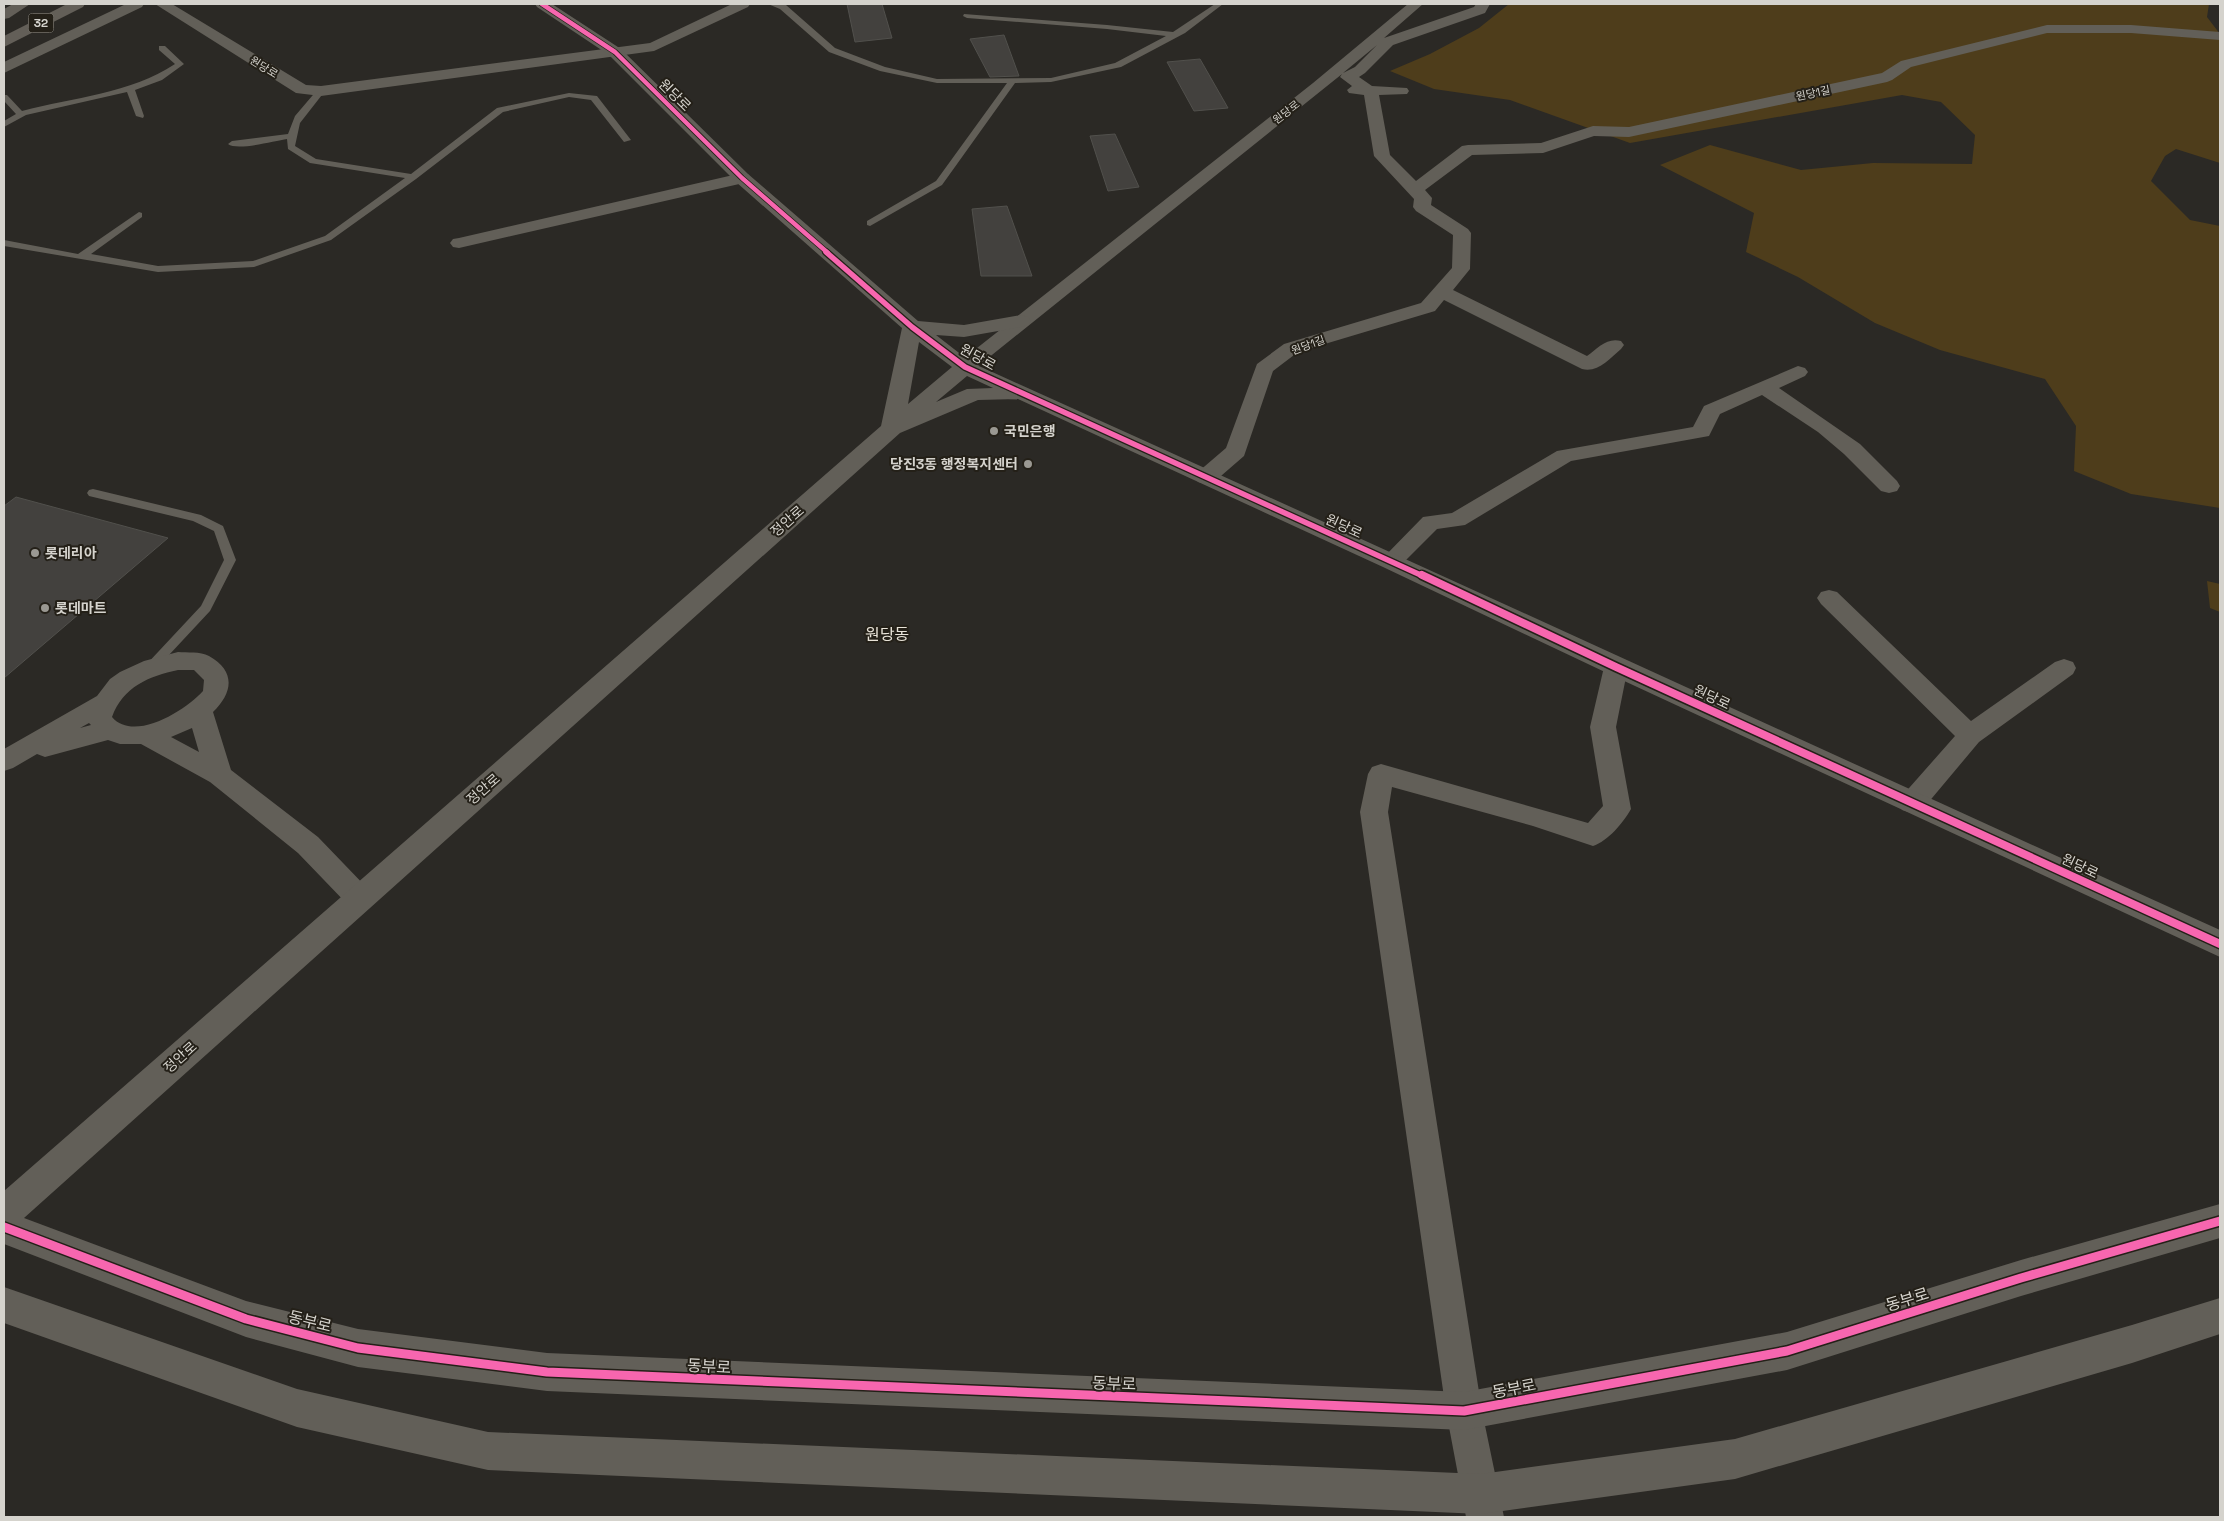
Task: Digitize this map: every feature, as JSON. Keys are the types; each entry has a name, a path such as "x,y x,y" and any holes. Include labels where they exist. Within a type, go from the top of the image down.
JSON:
{"main road":[{"path":"4,15 23,4"},
{"name":"32","path":"4,29 52,4"},
{"name":"32","path":"4,42 78,4"}],"street":[{"path":"4,68 137,4"},
{"name":"원당로","path":"162,4 302,90 321,91 654,47 743,4"},
{"name":"원당로","path":"542,4 615,52 742,178 912,327 964,368 1392,561 1616,667 2220,944"},
{"name":"원당로","path":"964,368 1319,86 1416,4"},
{"path":"1371,92 1348,78 1360,70 1388,42 1480,10 1483,4"},
{"name":"원당1길","path":"1415,190 1468,150 1543,148 1593,131 1629,132 1887,77 1906,64 2047,29 2131,29 2220,36"},
{"path":"1319,86 1371,92 1400,91"},
{"name":"원당1길","path":"1206,477 1236,451 1264,368 1291,348 1428,306 1443,292 1462,269 1462,233 1422,208 1423,198 1382,156 1371,92"},
{"path":"459,243 742,178"},
{"path":"1443,292 1589,365 1614,344"},
{"path":"892,428 912,327 964,331 1021,321"},
{"name":"정안로","path":"4,1213 892,428 964,368"},
{"path":"1392,561 1431,522 1457,520 1565,456 1702,432 1711,410 1798,372"},
{"path":"1764,387 1825,428 1852,449 1889,486"},
{"path":"892,428 975,394 1025,394"},
{"path":"1830,598 1970,735"},
{"path":"178,661 200,662 217,676 215,694 200,711 172,729 145,735 123,734 109,730 8,758 103,703 126,679 150,667 178,661"},
{"path":"1483,1506 1464,1411 1374,812 1380,774 1533,816 1593,835 1618,809 1603,727 1616,667"},
{"path":"1912,803 1970,735 2064,668"},
{"path":"103,703 98,718 109,730"},
{"path":"200,711 219,775"},
{"path":"145,735 219,775 308,845 359,898"},
{"name":"동부로","path":"4,1227 246,1319 358,1348 528,1370 738,1382 1464,1411 1787,1351 2021,1278 2220,1221"},
{"path":"4,1305 297,1408 488,1451 1483,1506 1735,1459 2132,1344 2220,1316"}],"lane":[{"path":"772,4 783,7 832,50 883,69 937,81 1052,80 1118,65 1175,35 1219,4"},
{"path":"967,16 1106,27 1175,35"},
{"path":"4,125 23,113 133,88 159,78 180,64 162,48"},
{"path":"870,223 938,183 1012,81"},
{"path":"133,88 130,89 140,116"},
{"path":"321,91 295,121 291,136 291,147 313,161 413,177"},
{"path":"83,255 158,270 254,264 328,238 413,177 500,110 569,95 594,98 627,140"},
{"path":"4,97 21,114 23,113"},
{"path":"232,144 291,136"},
{"path":"4,243 80,257 139,215"},
{"path":"93,493 197,518 219,529 230,560 206,608 150,667"}],"shaded area":[{"path":"1509,4 2209,4 2207,17 2220,34 2220,163 2176,149 2165,156 2151,181 2190,220 2220,226 2220,508 2131,494 2074,471 2076,426 2045,379 1940,350 1875,323 1798,277 1746,252 1754,213 1660,165 1710,145 1801,170 1873,163 1972,164 1975,135 1941,102 1902,95 1630,143 1510,100 1434,89 1390,71 1430,54 1479,28"},
{"path":"2207,581 2220,584 2220,612 2210,608"}],"building":[{"path":"847,4 882,4 892,38 855,42"},
{"path":"1004,35 1019,76 990,77 970,39"},
{"path":"1200,59 1228,108 1194,111 1167,62"},
{"path":"1115,134 1139,187 1108,191 1090,136"},
{"path":"1007,206 1032,276 981,276 972,209"},
{"name":"롯데마트","path":"16,497 168,538 4,678 4,506"}],"cycle path":[{"path":"542,4 615,52 742,178 912,327 965,367 1392,561 1616,667 2220,944"},
{"path":"4,1227 246,1319 358,1348 547,1372 1464,1411 1787,1351 2021,1278 2220,1221"}],"place":[{"name":"국민은행","path":"994,431"},
{"name":"당진3동 행정복지센터","path":"1028,464"},
{"name":"롯데리아","path":"35,553"},
{"name":"롯데마트","path":"45,608"}],"district":[{"name":"원당동","path":"887,634"}]}
